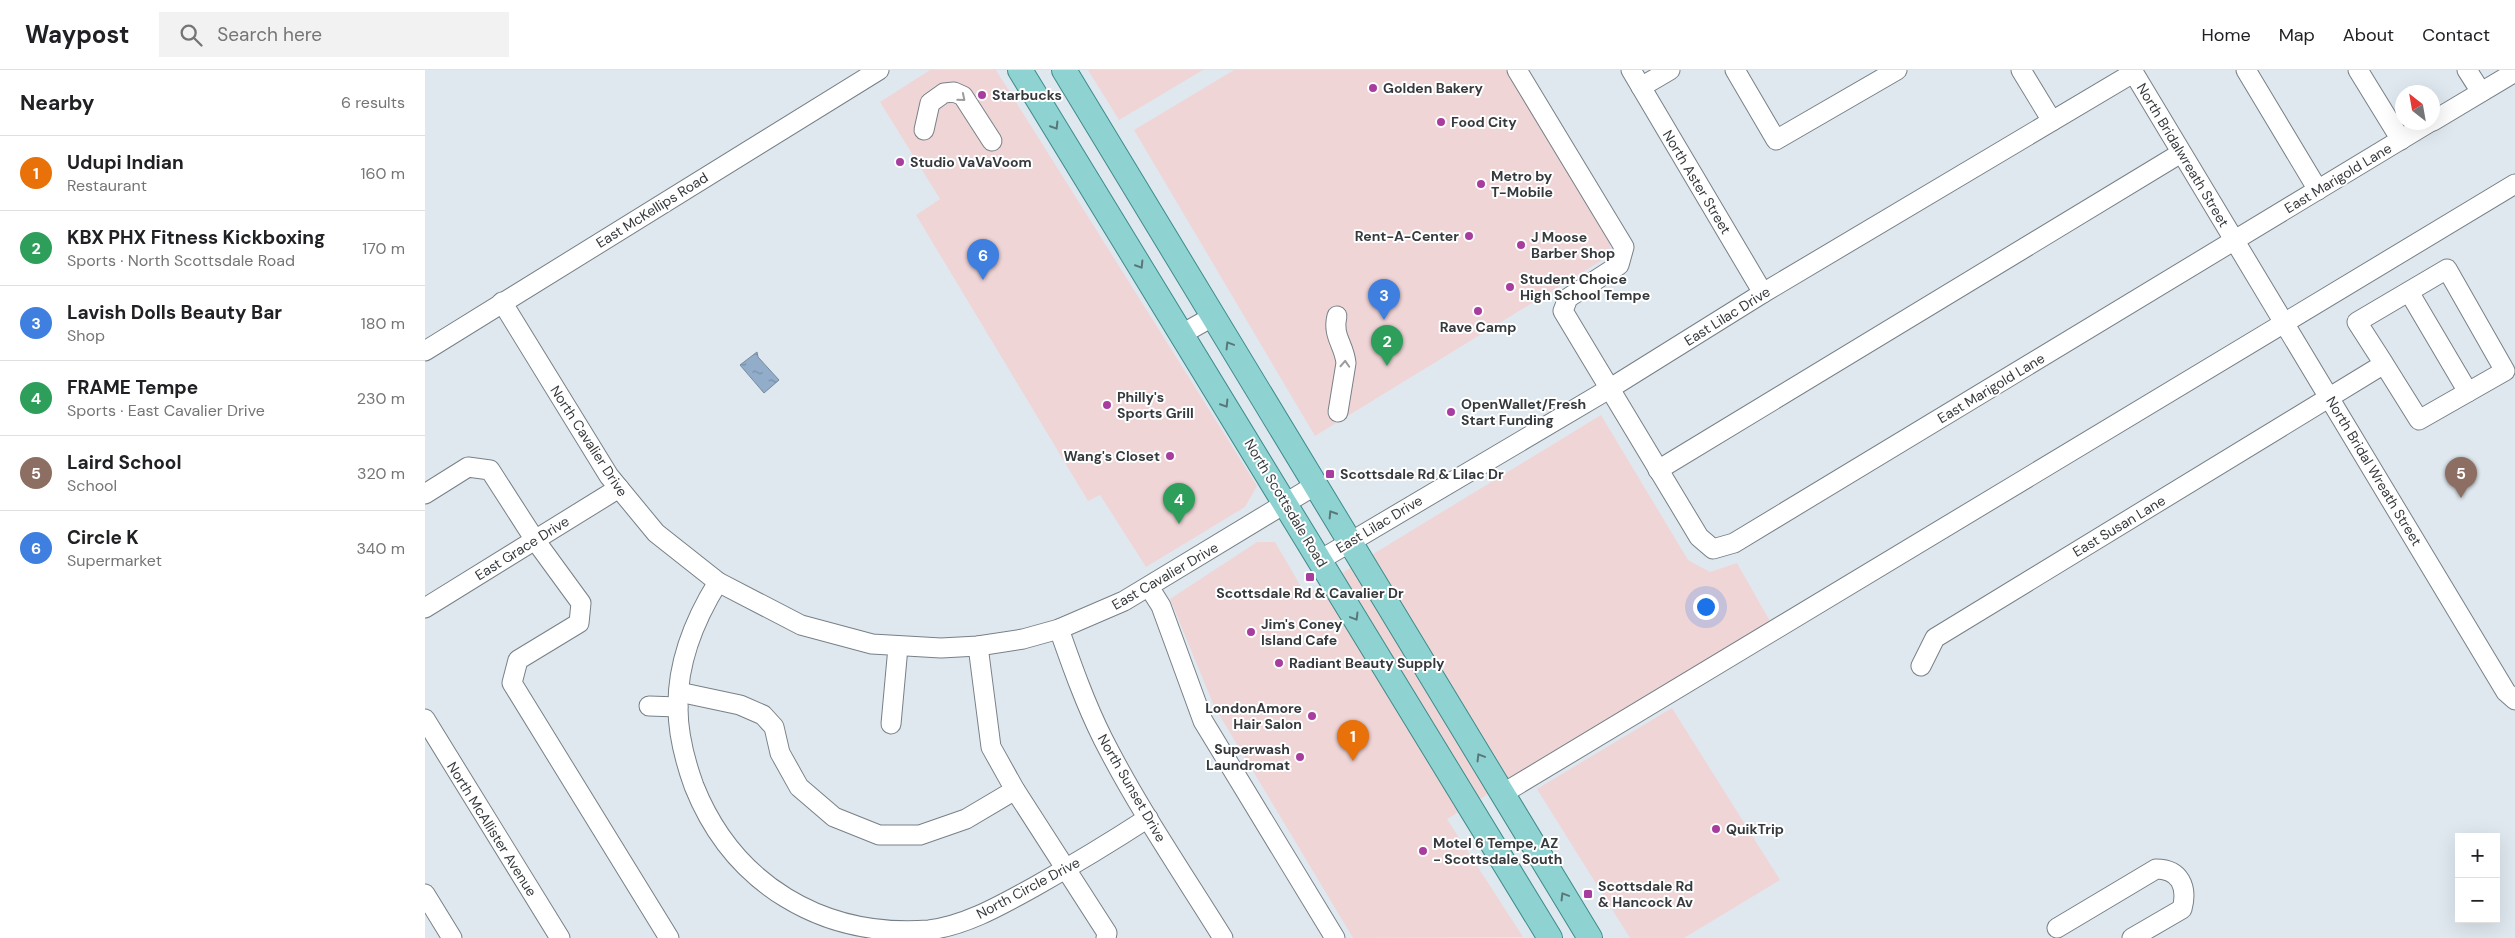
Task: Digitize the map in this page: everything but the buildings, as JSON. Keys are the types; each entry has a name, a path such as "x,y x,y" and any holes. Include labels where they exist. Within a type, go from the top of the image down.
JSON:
{"main road":[{"name":"North Scottsdale Road","path":"1020,70 1550,938"},
{"path":"1064,70 1314,486 1590,938"}],"street":[{"name":"East McKellips Road","path":"425,351 879,70"},
{"name":"East Marigold Lane","path":"1517,70 1624,247 1619,265 1568,298 1563,312 1601,371 1609,389 1699,537 1713,549 1734,543 2418,130"},
{"name":"North Aster Street","path":"1631,70 1763,293"},
{"path":"1641,88 1670,70"},
{"path":"1735,70 1776,140 1897,70"},
{"path":"2021,70 2052,121"},
{"path":"2245,70 2318,190"},
{"path":"2358,70 2401,140"},
{"path":"2467,70 2481,92"},
{"name":"East Lilac Drive","path":"1320,560 1609,389 1763,293 2052,121 2132,71"},
{"name":"North Bridalwreath Street","path":"2132,71 2234,240"},
{"name":"East Marigold Lane","path":"2440,117 2515,72"},
{"path":"924,130 930,102 944,92 954,92 963,96 992,141"},
{"path":"1658,470 2181,153"},
{"path":"1502,794 2515,184"},
{"name":"North Bridal Wreath Street","path":"2234,240 2331,397 2506,692 2515,700"},
{"path":"2447,268 2505,371 2419,420 2383,364 2357,322 2447,268"},
{"path":"2409,292 2468,392"},
{"name":"North Cavalier Drive","path":"502,302 573,419 619,488 656,533 718,582"},
{"path":"1337,316 1335,332 1346,363 1338,412"},
{"path":"1182,334 1212,317"},
{"name":"East Susan Lane","path":"1921,666 1935,638 2383,364"},
{"path":"425,494 468,467 490,470 535,540 581,603 579,623 518,660 512,683 669,938"},
{"name":"East Cavalier Drive","path":"718,582 801,625 872,644 898,647 978,646 1023,639 1059,629 1125,601 1314,486"},
{"name":"East Grace Drive","path":"425,608 619,488"},
{"name":"North Circle Drive","path":"718,582 709,597 688,644 678,700 683,750 691,778 711,823 736,858 760,881 787,900 815,914 836,930 931,929 983,915 1066,869 1148,818"},
{"path":"1149,587 1161,606 1203,721 1335,938"},
{"name":"North Sunset Drive","path":"1059,629 1079,686 1103,739 1148,818 1223,938"},
{"path":"978,646 991,747 1015,790 1107,933 1106,938"},
{"path":"891,724 898,647"},
{"path":"649,706 678,700 740,705 763,716 774,728 780,753 799,787 834,817 879,835 920,835 966,819 1015,790"},
{"name":"North McAllister Avenue","path":"425,719 560,938"},
{"path":"2057,928 2156,869 2167,869 2175,873 2185,889 2182,909 2132,938"},
{"path":"425,894 452,938"}],"shaded area":[{"path":"930,70 996,70 1257,486 1245,507 1146,567 1100,495 1088,501 916,215 940,199 880,102"},
{"path":"1088,70 1203,70 1119,120"},
{"path":"1234,70 1506,70 1609,241 1612,254 1315,436 1134,130"},
{"path":"1601,415 1688,560 1710,572 1737,563 1771,623 1447,819 1523,937 1353,938 1214,706 1170,599 1257,542 1275,542 1306,595"},
{"path":"1672,708 1780,880 1684,938 1630,938 1537,789"}],"water":[{"path":"757,352 758,357 779,380 764,393 740,365"}],"place":[{"name":"Golden Bakery","path":"1373,88"},
{"name":"Starbucks","path":"982,95"},
{"name":"Food City","path":"1441,122"},
{"name":"Studio VaVaVoom","path":"900,162"},
{"name":"Metro by T-Mobile","path":"1481,184"},
{"name":"Rent-A-Center","path":"1469,236"},
{"name":"J Moose Barber Shop","path":"1521,245"},
{"name":"Circle K","path":"983,280"},
{"name":"Student Choice High School Tempe","path":"1510,287"},
{"name":"Rave Camp","path":"1478,311"},
{"name":"Lavish Dolls Beauty Bar","path":"1384,320"},
{"name":"KBX PHX Fitness Kickboxing","path":"1387,366"},
{"name":"Philly's Sports Grill","path":"1107,405"},
{"name":"OpenWallet/Fresh Start Funding","path":"1451,412"},
{"name":"Wang's Closet","path":"1170,456"},
{"name":"Scottsdale Rd & Lilac Dr","path":"1330,474"},
{"name":"Laird School","path":"2461,498"},
{"name":"FRAME Tempe","path":"1179,524"},
{"name":"Scottsdale Rd & Cavalier Dr","path":"1310,577"},
{"name":"Jim's Coney Island Cafe","path":"1251,632"},
{"name":"Radiant Beauty Supply","path":"1279,663"},
{"name":"LondonAmore Hair Salon","path":"1312,716"},
{"name":"Superwash Laundromat","path":"1300,757"},
{"name":"Udupi Indian","path":"1353,761"},
{"name":"QuikTrip","path":"1716,829"},
{"name":"Motel 6 Tempe, AZ - Scottsdale South","path":"1423,851"},
{"name":"Scottsdale Rd & Hancock Av","path":"1588,894"}]}
